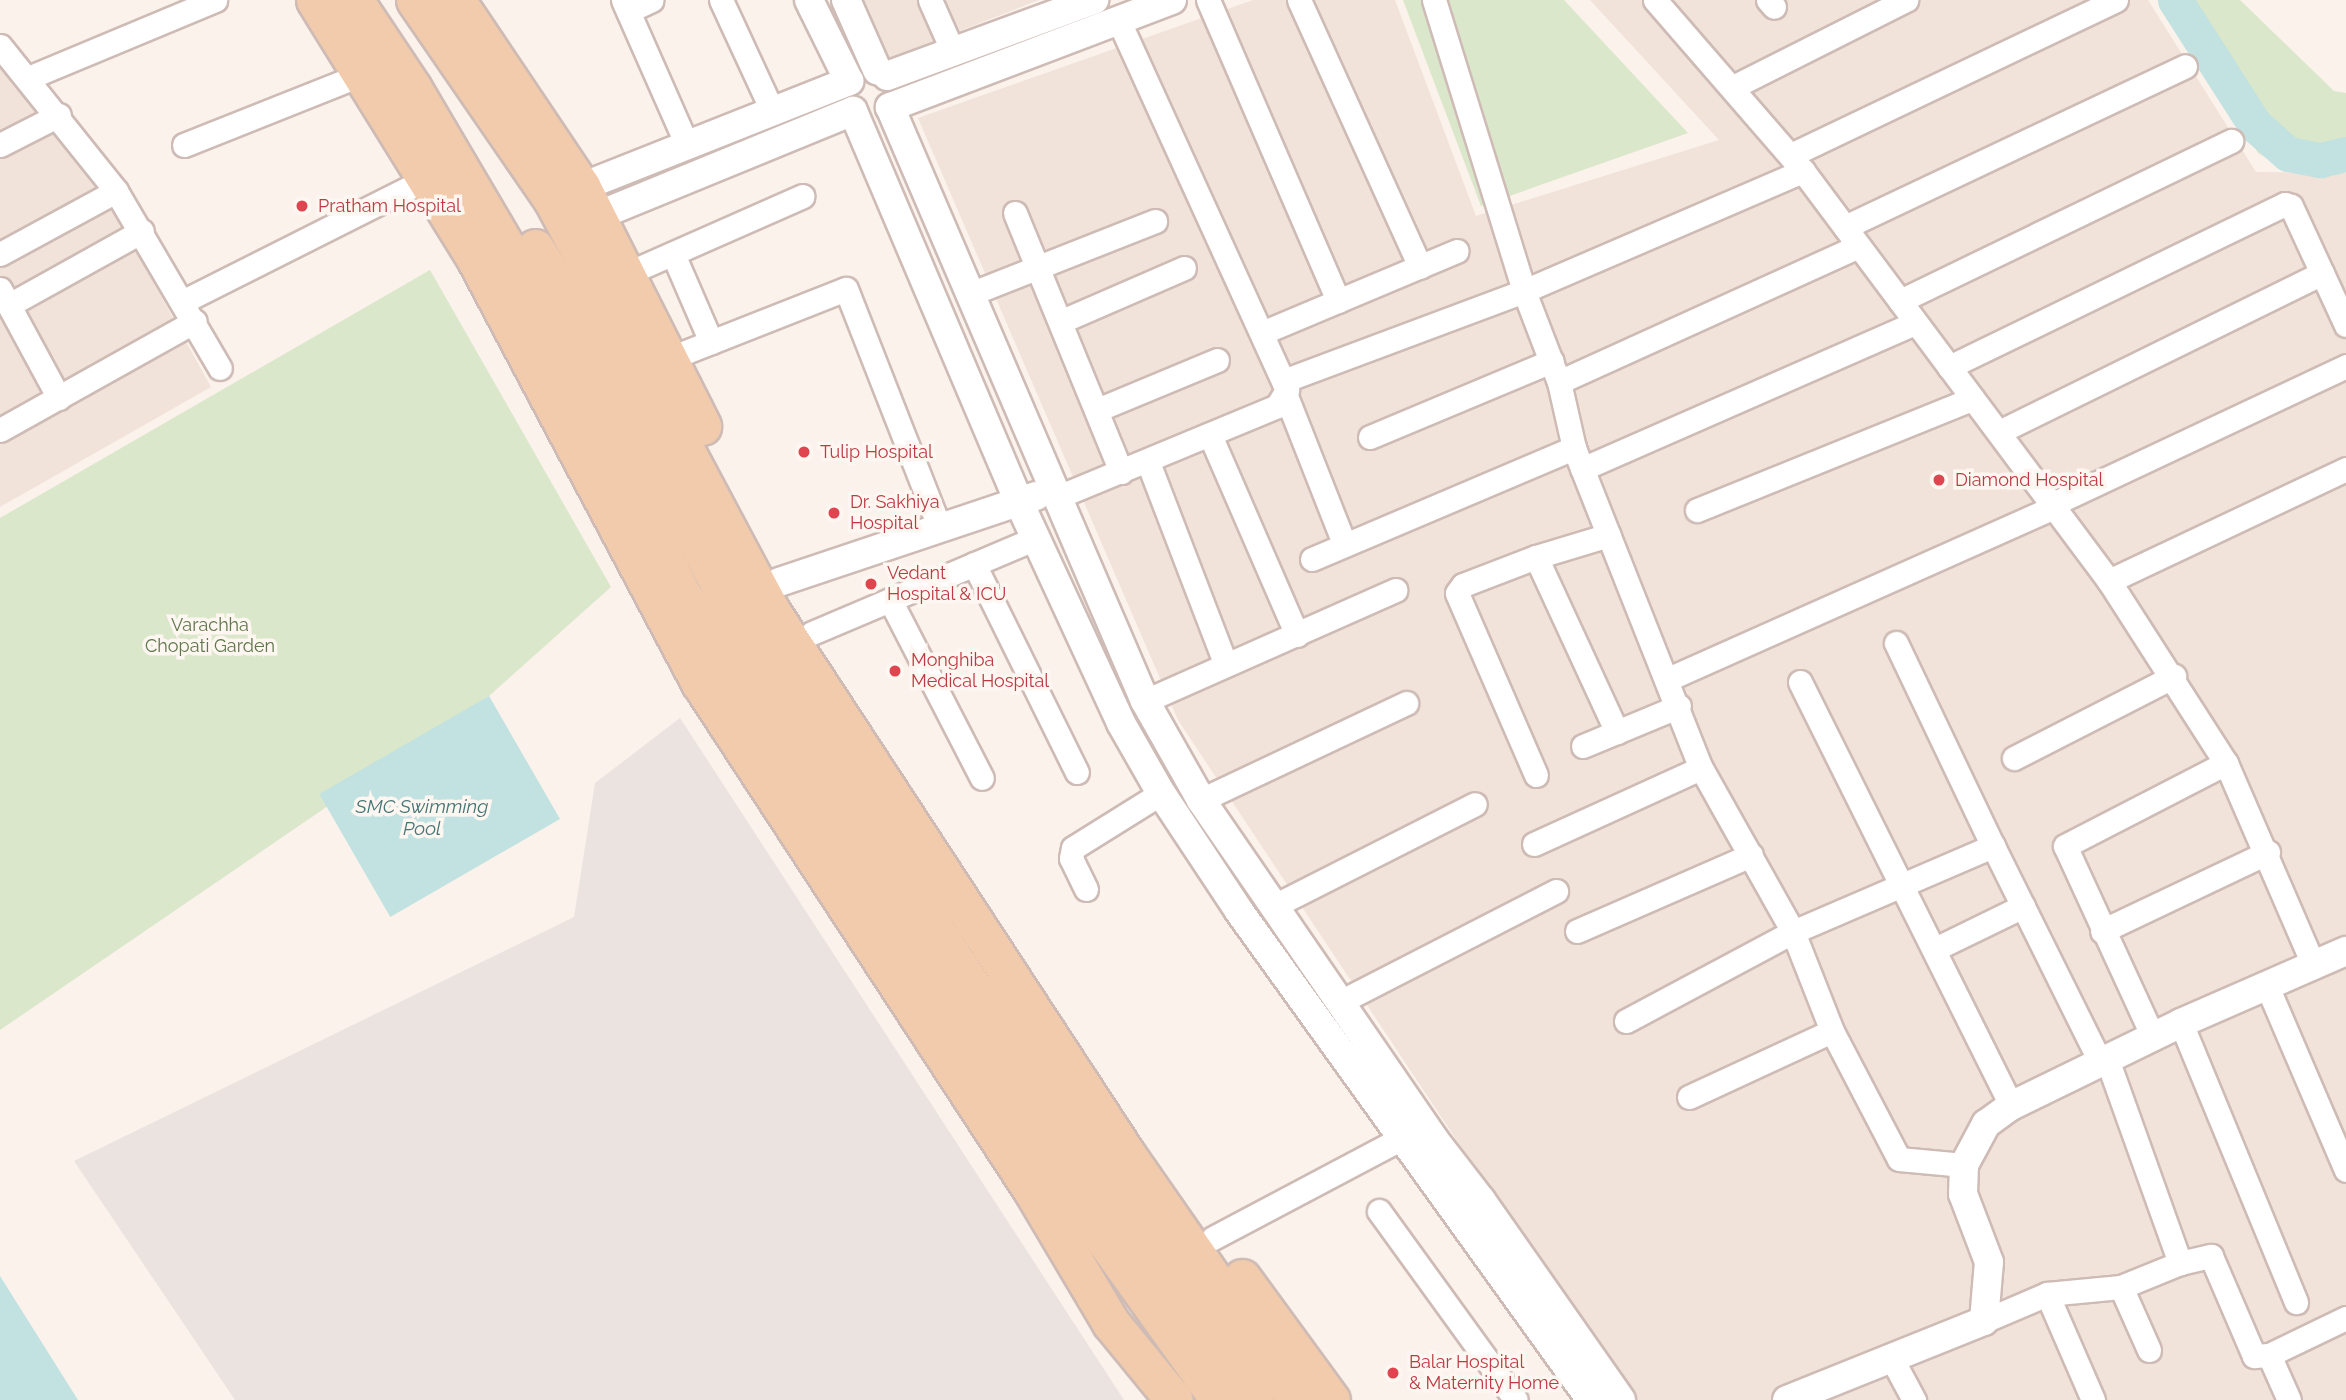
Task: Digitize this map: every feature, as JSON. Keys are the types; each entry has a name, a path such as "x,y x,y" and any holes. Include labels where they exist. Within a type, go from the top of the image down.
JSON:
{"main road":[{"path":"315,0 474,256 701,684 1032,1189 1111,1323 1174,1400"},
{"path":"354,0 412,87 533,291 681,593 1056,1172 1219,1400"},
{"path":"415,0 479,90 626,274 779,582 1097,1076 1331,1400"},
{"path":"456,0 575,208 771,611 1127,1156 1297,1400"},
{"path":"412,87 458,122 584,329 748,639 968,979 1255,1400"},
{"path":"479,90 482,132 559,250 783,662 1171,1251 1276,1400"}],"street":[{"path":"28,78 215,0"},
{"path":"652,0 626,5 686,143"},
{"path":"721,0 771,108"},
{"path":"809,0 849,81 846,96 1019,502 1121,723 1161,793 1239,911 1591,1400"},
{"path":"846,0 895,94 890,107 1145,701 1201,800 1621,1400"},
{"path":"930,0 953,52"},
{"path":"575,208 686,143 771,108 849,81 861,71 882,73 953,52 1041,9 1094,0"},
{"path":"575,208 853,111 876,117 890,107 1120,23 1172,0"},
{"path":"1208,0 1338,301"},
{"path":"1300,0 1420,267"},
{"path":"1434,0 1524,292 1555,372 1578,459 1679,706 1701,768 1793,932 1832,1031 1899,1159 1964,1165"},
{"path":"1654,0 1797,163 2054,505 2174,676 2226,763 2268,852 2312,962"},
{"path":"1733,87 1906,0"},
{"path":"779,582 1019,502 1121,472 1277,406 1286,388 1524,292 1797,163 2116,0"},
{"path":"1120,23 1264,332 1344,543"},
{"path":"0,46 59,115 116,191 184,301 220,368"},
{"path":"1845,227 2185,66"},
{"path":"184,145 360,75"},
{"path":"0,145 59,115"},
{"path":"1900,301 2231,141"},
{"path":"184,301 427,179"},
{"path":"0,254 116,191"},
{"path":"626,274 803,195"},
{"path":"1949,367 2286,204 2291,206 2344,318"},
{"path":"1015,214 1062,321 1121,472"},
{"path":"970,294 1155,221"},
{"path":"59,398 4,297 142,231"},
{"path":"1370,437 1555,372 1859,246"},
{"path":"1264,332 1457,251"},
{"path":"673,254 711,342"},
{"path":"1062,321 1184,268"},
{"path":"1999,432 2322,273"},
{"path":"668,359 846,289 940,528"},
{"path":"0,430 195,321"},
{"path":"1312,559 1344,543 1578,459 1915,323"},
{"path":"1097,410 1217,360"},
{"path":"1668,679 2054,505 2346,366"},
{"path":"1697,510 1972,399"},
{"path":"1210,435 1297,635"},
{"path":"1147,462 1226,665"},
{"path":"2109,581 2346,469"},
{"path":"1536,775 1457,593 1463,585 1536,556 1609,535"},
{"path":"812,633 1036,538"},
{"path":"1536,556 1617,732"},
{"path":"974,564 1077,772"},
{"path":"1145,701 1396,590"},
{"path":"890,600 982,778"},
{"path":"1896,643 1993,846 2104,1061 2180,1263"},
{"path":"2014,758 2174,676"},
{"path":"1800,682 2011,1105"},
{"path":"1201,800 1406,703"},
{"path":"1583,746 1679,706"},
{"path":"2153,1037 2065,855 2068,842 2226,763"},
{"path":"1534,844 1701,768"},
{"path":"1086,889 1071,858 1073,848 1161,793"},
{"path":"1275,906 1475,804"},
{"path":"1626,1021 1793,932 1993,846"},
{"path":"2102,931 2268,852"},
{"path":"1577,931 1751,855"},
{"path":"1340,1002 1556,891"},
{"path":"1934,949 2024,906"},
{"path":"1984,1321 1989,1262 1963,1194 1964,1165 1986,1124 2011,1105 2181,1023 2267,986 2312,962 2346,951"},
{"path":"2267,986 2346,1170"},
{"path":"2181,1023 2296,1302"},
{"path":"1689,1097 1832,1031"},
{"path":"1213,1238 1402,1138"},
{"path":"1379,1211 1516,1400"},
{"path":"1794,1399 2047,1294 2121,1287 2180,1263 2211,1256 2254,1356 2269,1354 2344,1326"},
{"path":"2121,1287 2149,1350"},
{"path":"2047,1294 2093,1400"},
{"path":"2269,1354 2289,1400"},
{"path":"1892,1359 1914,1400"}],"shaded area":[{"path":"860,0 1039,0 887,59"},
{"path":"1253,0 1395,0 1476,216 1719,140 1590,0 2148,0 2256,172 2346,173 2346,1400 1629,1400 1178,720 918,118"},
{"path":"0,68 112,207 211,387 0,507"},
{"path":"680,718 1124,1400 235,1400 74,1161 574,917 595,783"}],"green space":[{"path":"1403,0 1564,0 1688,133 1481,206"},
{"path":"2163,0 2240,0 2334,91 2346,93 2346,166 2277,164 2258,153"},
{"name":"Varachha Chopati Garden","path":"430,270 611,587 489,696 0,1030 0,518"}],"water":[{"name":"SMC Swimming Pool","path":"489,696 560,819 390,917 319,794"},
{"path":"0,1276 78,1400 0,1400"}],"waterway":[{"path":"2175,0 2255,125 2288,154 2320,160 2346,154"}],"place":[{"name":"Pratham Hospital","path":"302,206"},
{"name":"Tulip Hospital","path":"804,452"},
{"name":"Diamond Hospital","path":"1939,480"},
{"name":"Dr. Sakhiya Hospital","path":"834,513"},
{"name":"Vedant Hospital & ICU","path":"871,584"},
{"name":"Monghiba Medical Hospital","path":"895,671"},
{"name":"Balar Hospital & Maternity Home","path":"1393,1373"}]}
